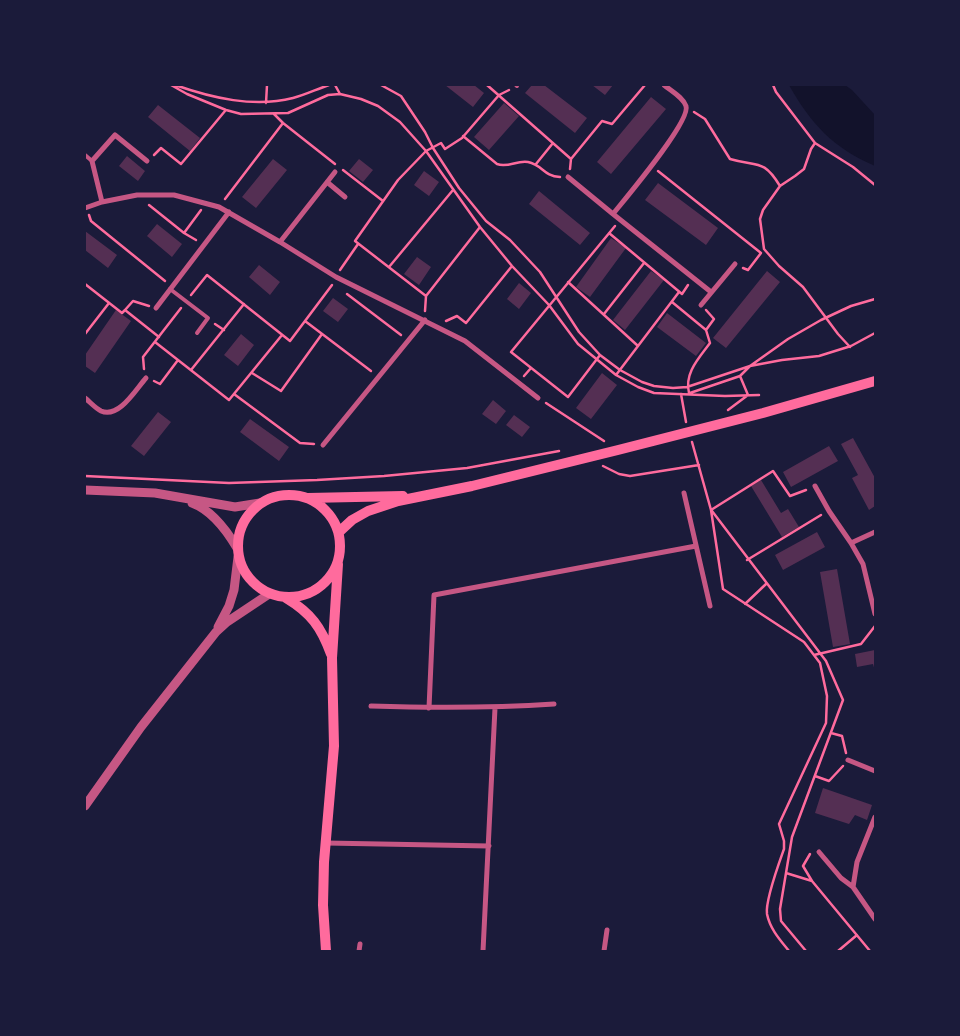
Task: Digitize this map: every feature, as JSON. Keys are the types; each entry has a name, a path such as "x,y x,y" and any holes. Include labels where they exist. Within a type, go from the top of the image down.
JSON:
{"main road":[{"path":"338,532 352,520 368,511 398,501 472,486 674,436 875,381"},
{"path":"332,658 326,641 312,618 303,608 286,598 269,594 249,580 242,569 237,552 238,535 243,522 260,503 275,496 291,495 307,498 422,496"},
{"path":"307,498 321,506 332,518 338,532 340,548 332,658 334,746 325,842 323,905 326,951"},
{"path":"286,598 303,596 318,589 330,578 338,564"}],"street":[{"path":"613,214 651,166 682,122 686,113 686,107 680,98 664,85"},
{"path":"102,202 92,161 115,136 147,161"},
{"path":"280,242 335,172"},
{"path":"568,177 711,292"},
{"path":"327,182 345,197"},
{"path":"85,208 102,202 137,195 174,195 218,207 280,242 336,277 465,341 538,398"},
{"path":"156,308 229,212"},
{"path":"701,305 735,264"},
{"path":"323,445 425,320"},
{"path":"85,398 101,411 118,410 146,378"},
{"path":"816,486 829,511 863,564 875,614"},
{"path":"85,490 155,493 235,507 260,503"},
{"path":"684,493 710,606"},
{"path":"177,497 198,505 220,524 237,552 234,590 229,606 216,632"},
{"path":"851,543 875,532"},
{"path":"429,708 434,595 696,546"},
{"path":"85,806 141,728 216,632 227,622 269,594"},
{"path":"371,706 495,708 554,704"},
{"path":"483,951 495,708"},
{"path":"848,760 875,771"},
{"path":"853,887 857,862 875,817"},
{"path":"325,842 489,846"},
{"path":"819,852 841,878 853,887 875,919"},
{"path":"604,951 607,930"},
{"path":"360,944 360,951"}],"lane":[{"path":"85,155 92,161"},
{"path":"171,288 208,318 196,333"}],"path":[{"path":"173,85 217,98 266,102 293,98 329,85"},
{"path":"173,85 187,94 241,114 288,113 328,95 340,94 361,99 378,106 400,122 426,151 480,227 512,266 549,305 578,344 616,375 638,388 654,393 689,393 740,376 750,366 788,339 851,306 875,299"},
{"path":"266,85 266,102"},
{"path":"335,85 340,94"},
{"path":"381,85 401,96 459,188 486,221 510,240 540,272 579,332 600,355 620,370 642,382 654,386 687,387 750,366 820,356 850,347 875,333"},
{"path":"487,85 572,159"},
{"path":"463,136 497,164 504,167 522,161 536,164 550,176 568,177 572,159 602,121 612,124 645,85"},
{"path":"773,85 776,92 815,143 854,167 875,185"},
{"path":"426,296 354,241 398,180 426,151 441,143 445,148 463,136 499,95"},
{"path":"686,107 704,119 730,159 761,165 768,170 780,186"},
{"path":"147,161 161,148 181,164 226,110"},
{"path":"274,114 383,201"},
{"path":"218,207 283,123"},
{"path":"536,164 553,143"},
{"path":"815,143 804,169 780,186 763,210 760,219 764,249 779,266 803,287 850,347"},
{"path":"651,166 761,253"},
{"path":"388,267 453,190"},
{"path":"137,195 184,234 204,244"},
{"path":"184,234 206,203"},
{"path":"600,355 568,397 511,352 620,220"},
{"path":"91,221 171,288"},
{"path":"425,320 426,296 480,227"},
{"path":"609,234 682,294 694,278"},
{"path":"178,360 160,384 146,378 143,357 207,275 290,341 330,288 358,244"},
{"path":"735,264 748,270 764,249"},
{"path":"604,314 644,263"},
{"path":"435,325 457,316 466,323 512,266"},
{"path":"344,281 347,294 408,341"},
{"path":"568,282 638,346"},
{"path":"85,284 122,313 133,301 156,308"},
{"path":"616,375 679,292"},
{"path":"672,302 706,330 710,343 691,370 687,387 689,393"},
{"path":"85,334 109,303"},
{"path":"191,370 244,304"},
{"path":"701,305 714,319 706,330"},
{"path":"125,310 159,337"},
{"path":"305,321 379,377"},
{"path":"155,342 229,400 282,334"},
{"path":"252,372 281,391 322,334"},
{"path":"526,374 531,368"},
{"path":"740,376 748,395"},
{"path":"689,393 724,396 759,395"},
{"path":"234,394 300,443 323,445"},
{"path":"681,394 686,424"},
{"path":"538,398 604,441 596,443"},
{"path":"692,440 711,510 723,589 804,642 820,663 827,696 826,723 778,824 784,841 784,849 766,911 776,936 789,951"},
{"path":"85,476 229,483 317,480 467,468 564,450"},
{"path":"586,458 619,474 630,476 699,465"},
{"path":"711,510 773,471 790,496 816,486"},
{"path":"711,510 747,560 826,661 843,700 792,837 780,908 781,921 806,951"},
{"path":"747,560 829,511"},
{"path":"746,604 766,584"},
{"path":"814,655 860,644 875,626"},
{"path":"815,776 829,781 848,760 842,736 831,733"},
{"path":"784,849 790,853"},
{"path":"819,852 809,855 803,866 812,881 870,951"},
{"path":"786,873 812,881"},
{"path":"838,951 857,935"}],"shaded area":[{"path":"789,85 845,85 852,90 875,115 875,166 847,151 824,133 806,112"}],"building":[{"path":"445,85 474,85 484,93 473,107"},
{"path":"532,85 544,85 587,118 575,133 525,93"},
{"path":"592,85 613,85 605,95"},
{"path":"651,97 666,109 611,174 597,162"},
{"path":"504,103 519,116 489,150 474,137"},
{"path":"158,105 200,138 190,151 148,117"},
{"path":"127,156 145,171 138,181 119,166"},
{"path":"273,159 287,170 256,208 242,197"},
{"path":"359,159 373,170 363,182 349,171"},
{"path":"424,171 439,182 429,196 414,185"},
{"path":"658,183 718,228 706,245 645,200"},
{"path":"539,191 590,233 580,245 529,204"},
{"path":"157,224 182,244 172,257 147,236"},
{"path":"85,231 117,255 108,268 85,250"},
{"path":"611,238 626,248 590,297 576,287"},
{"path":"417,257 431,267 419,285 404,274"},
{"path":"259,265 280,282 270,295 249,277"},
{"path":"651,271 664,280 625,330 613,320"},
{"path":"767,271 780,282 726,348 713,338"},
{"path":"519,283 531,293 519,309 507,299"},
{"path":"333,298 348,309 338,322 323,311"},
{"path":"116,310 131,321 95,373 85,366 85,355"},
{"path":"667,313 706,343 696,356 657,327"},
{"path":"241,334 254,345 238,366 224,355"},
{"path":"602,373 617,385 591,419 576,408"},
{"path":"493,400 506,411 496,424 482,414"},
{"path":"158,412 171,422 144,456 131,446"},
{"path":"514,415 530,427 522,437 506,425"},
{"path":"250,419 289,447 279,461 240,432"},
{"path":"853,438 875,478 875,506 869,510 852,478 858,475 841,444"},
{"path":"829,446 838,461 791,487 783,472"},
{"path":"761,480 781,513 788,509 799,527 782,537 751,486"},
{"path":"817,532 825,547 783,570 775,555"},
{"path":"837,569 850,644 833,647 820,572"},
{"path":"875,650 875,671 873,664 857,667 855,654"},
{"path":"823,788 872,805 867,820 855,815 849,824 815,813"}]}
